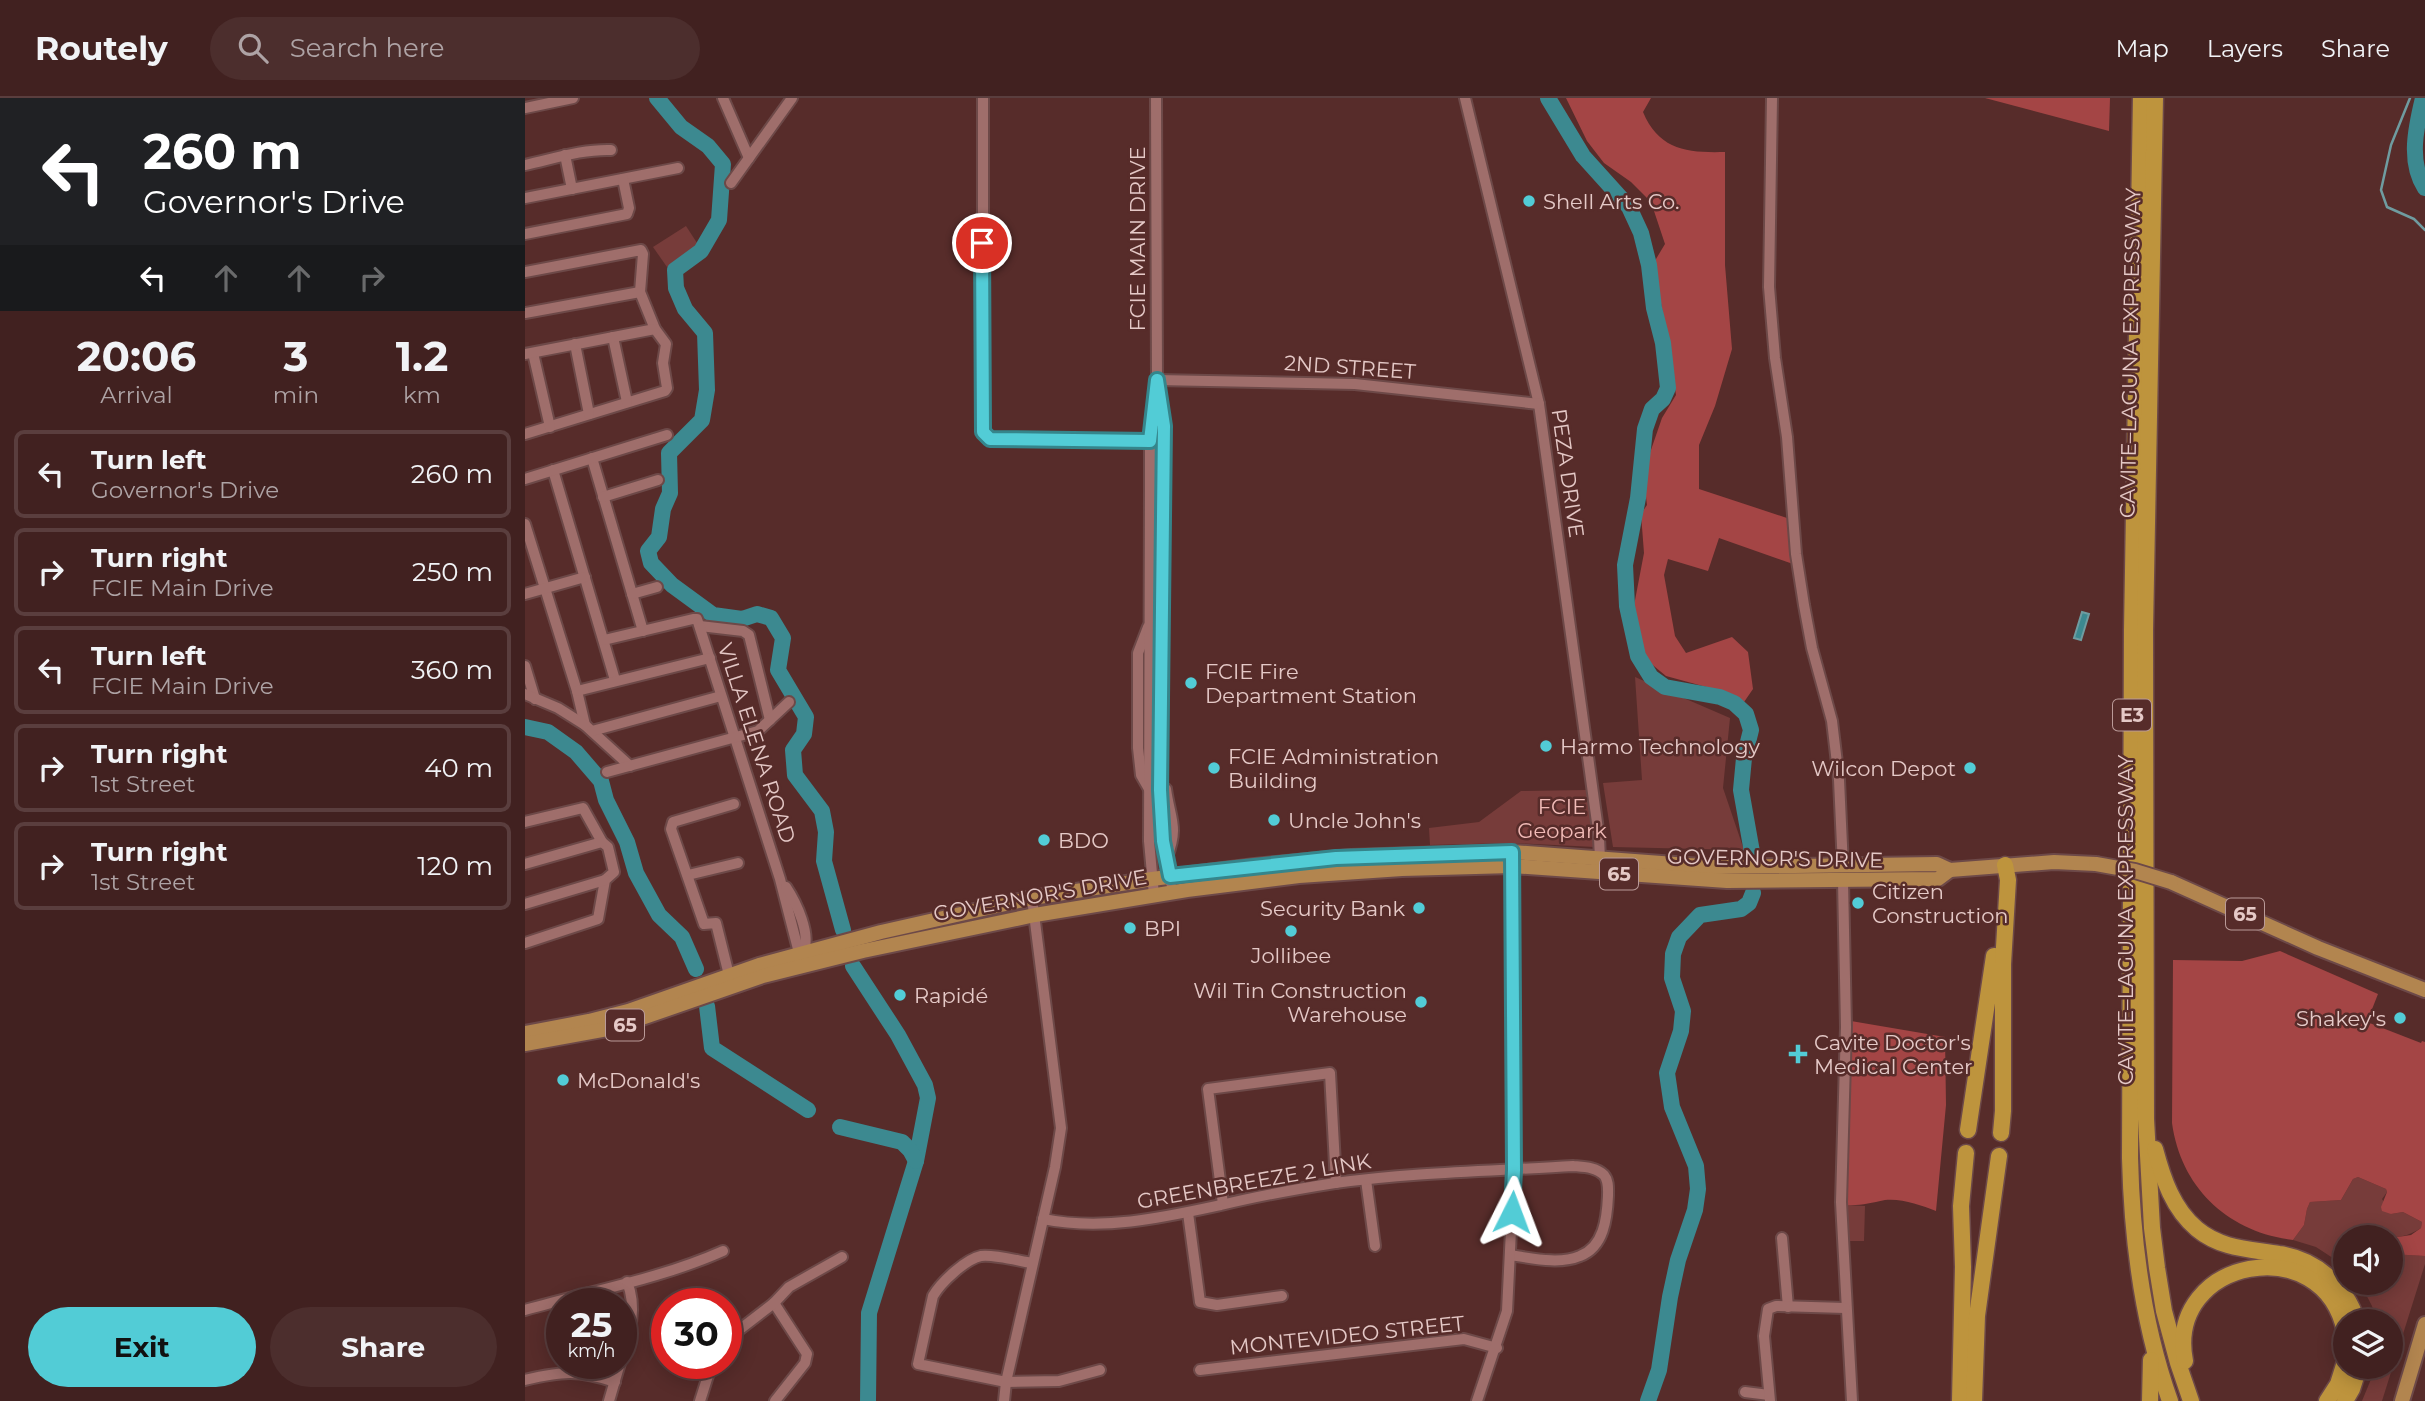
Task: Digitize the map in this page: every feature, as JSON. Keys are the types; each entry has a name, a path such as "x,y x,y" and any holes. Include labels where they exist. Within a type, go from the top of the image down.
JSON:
{"highway":[{"name":"CAVITE–LAGUNA EXPRESSWAY","path":"2141,98 2132,630 2130,1119 2133,1232 2148,1330 2170,1401"},
{"name":"CAVITE–LAGUNA EXPRESSWAY","path":"2155,98 2145,630 2146,1119 2157,1268 2174,1350 2192,1401"},
{"path":"1968,1130 1994,963 2000,880 2005,865"},
{"path":"2001,1133 2004,1111 2003,964 2008,880 2005,865"},
{"path":"2146,1119 2169,1191 2191,1223 2209,1238 2222,1244 2289,1256 2309,1263 2326,1274 2340,1289 2351,1309"},
{"path":"1960,1401 1963,1267 1961,1206 1966,1153"},
{"path":"1976,1401 1977,1316 1999,1156"},
{"path":"2192,1401 2184,1355 2184,1335 2195,1305 2206,1291 2220,1280 2235,1272 2265,1266 2286,1269 2319,1286 2336,1309"},
{"path":"2148,1330 2150,1401"},
{"path":"2327,1401 2340,1379"},
{"path":"2345,1401 2355,1379"}],"main road":[{"name":"GOVERNOR'S DRIVE","path":"525,1033 610,1016 833,951 1032,898 1152,879 1341,858 1599,860 1727,874"},
{"name":"GOVERNOR'S DRIVE","path":"861,944 1154,895 1299,876 1512,859 1727,874 1843,874 1937,864 1950,870 2054,862 2096,864 2136,871 2171,882 2318,948 2425,990"},
{"path":"1175,876 1177,892"},
{"name":"GOVERNOR'S DRIVE","path":"525,1044 590,1034 623,1025 730,980"},
{"path":"2402,1401 2425,1324"}],"street":[{"path":"525,108 573,98"},
{"path":"723,98 749,158"},
{"path":"731,183 792,98"},
{"path":"983,98 983,432 990,439 1150,441"},
{"name":"FCIE MAIN DRIVE","path":"1154,895 1149,860 1150,791 1141,775 1138,758 1138,653 1150,621 1150,441 1157,380 1156,98"},
{"name":"PEZA DRIVE","path":"1465,98 1539,404 1583,713 1599,837 1599,860"},
{"path":"1772,98 1769,273 1775,358 1787,437 1796,554 1812,648 1832,721 1839,780 1847,1006 1841,1202 1852,1401"},
{"path":"525,165 565,155 600,149 611,150"},
{"path":"565,155 572,189"},
{"path":"525,198 678,168"},
{"path":"525,234 627,214 629,208 623,179"},
{"path":"525,272 641,250 640,292 655,329 666,344 663,363 667,388 665,391 525,434"},
{"path":"525,313 640,292"},
{"path":"550,427 529,353 655,329"},
{"path":"613,337 627,402"},
{"path":"575,344 589,414"},
{"name":"FCIE MAIN DRIVE","path":"1157,380 1164,426 1161,750 1166,758 1166,791 1174,819 1173,840 1167,857 1175,876"},
{"name":"2ND STREET","path":"1157,380 1355,384 1539,404"},
{"path":"525,479 667,435"},
{"path":"592,458 643,631"},
{"path":"553,470 615,680"},
{"path":"603,497 658,480"},
{"path":"525,524 589,728"},
{"path":"525,594 585,577"},
{"path":"632,594 657,587"},
{"path":"604,640 693,619 699,623 743,632 749,635 770,720"},
{"name":"VILLA ELENA ROAD","path":"699,623 780,879 799,907 806,946 805,959"},
{"path":"577,691 710,658"},
{"path":"525,666 530,696 558,708 589,728 630,766"},
{"path":"589,728 721,696"},
{"path":"607,772 758,731 789,702"},
{"path":"730,980 716,923 704,924 671,825 673,822 734,804"},
{"path":"525,822 583,807 602,842 608,847 614,872 605,880 525,904"},
{"path":"525,864 602,842"},
{"path":"1477,1401 1497,1348 1507,1311 1514,1170 1512,859"},
{"path":"688,875 738,863"},
{"path":"525,943 598,919 605,880"},
{"path":"1004,1401 1061,1128 1032,898"},
{"path":"1223,1204 1208,1089 1330,1073 1336,1183"},
{"path":"1510,1255 1548,1260 1582,1256 1595,1246 1607,1217 1608,1183 1604,1175 1592,1168 1573,1166 1514,1170"},
{"name":"GREENBREEZE 2 LINK","path":"1043,1219 1066,1224 1116,1224 1188,1213 1336,1183 1514,1170"},
{"path":"1366,1180 1375,1246"},
{"path":"1188,1213 1201,1302 1217,1306 1282,1296"},
{"path":"1783,1238 1788,1307"},
{"path":"525,1310 699,1261 723,1251"},
{"path":"1032,1263 982,1255 938,1286 933,1296 918,1364 1006,1382 1059,1381 1100,1370"},
{"path":"742,1328 774,1303 789,1287 842,1257"},
{"path":"627,1282 630,1288"},
{"path":"774,1303 807,1354 805,1363 775,1401"},
{"path":"1745,1392 1769,1398 1764,1336 1768,1309 1776,1306 1845,1308"},
{"name":"MONTEVIDEO STREET","path":"1200,1370 1464,1339 1497,1348"},
{"path":"525,1380 563,1372 587,1373 615,1382"},
{"path":"609,1401 616,1379"},
{"path":"700,1401 707,1379"}],"green space":[{"path":"686,226 699,246 667,267 653,247"},
{"path":"1635,677 1730,718 1723,788 1744,850 1613,847 1603,783 1642,780"},
{"name":"FCIE Geopark","path":"1586,790 1595,847 1511,843 1430,845 1429,828 1479,822 1521,791"},
{"path":"2358,1177 2386,1189 2382,1199 2391,1214 2403,1212 2422,1222 2421,1228 2403,1236 2403,1225 2333,1225 2333,1258 2316,1247 2293,1240 2304,1225 2310,1202 2341,1200 2353,1179"},
{"path":"1845,1205 1865,1206 1864,1241 1844,1241"},
{"path":"2403,1255 2425,1256 2425,1264 2403,1334 2403,1309 2373,1309 2366,1295 2403,1295"},
{"path":"2371,1379 2389,1379 2382,1401 2362,1401"}],"shaded area":[{"path":"1566,98 1651,98 1643,112 1650,125 1666,142 1698,152 1725,152 1725,265 1732,349 1715,406 1699,445 1699,489 1787,518 1793,564 1719,538 1708,571 1668,559 1664,575 1675,636 1686,653 1732,637 1748,652 1753,689 1744,702 1721,691 1666,676 1649,662 1633,629 1632,616 1644,553 1641,514 1647,505 1643,473 1662,418 1676,395 1656,277 1656,259 1665,244 1651,202 1631,182 1604,163 1587,141"},
{"path":"1985,98 2110,98 2109,131"},
{"path":"2280,951 2378,994 2367,1022 2421,1043 2425,1042 2425,1256 2403,1255 2403,1236 2411,1235 2421,1228 2422,1222 2403,1212 2391,1214 2382,1211 2386,1189 2358,1177 2353,1179 2341,1200 2310,1202 2304,1225 2293,1240 2270,1235 2229,1217 2211,1203 2197,1186 2177,1146 2172,1123 2173,960 2242,961"},
{"path":"1851,1021 1945,1037 1946,1105 1936,1211 1898,1200 1845,1205"}],"water":[{"path":"2082,612 2089,614 2081,640 2074,638"}],"waterway":[{"path":"657,98 681,127 708,146 723,164 719,220 701,251 675,270 676,288 685,309 705,333 707,390 702,420 669,453 670,493 663,509 659,537 648,551 651,563 672,585 713,615 742,619 757,614 771,618 783,638 778,670 806,717 804,734 793,750 795,775 822,811 826,832 824,861 843,930"},
{"path":"1548,98 1583,156 1629,207 1641,233 1663,343 1668,388 1663,399 1652,409 1645,429 1638,498 1625,565 1627,606 1638,656 1651,677 1665,687 1720,697 1734,703 1746,714 1751,730 1744,758 1741,790 1752,852"},
{"path":"2410,98 2391,145 2381,190 2387,207 2414,219 2425,230"},
{"path":"2423,98 2416,132 2415,156 2425,188"},
{"path":"525,727 548,732 576,752 601,781 606,800 627,842 636,873 659,915 682,937 696,969"},
{"path":"1648,1401 1659,1370 1670,1297 1678,1260 1695,1210 1698,1189 1696,1166 1672,1107 1667,1073 1681,1031 1683,1011 1672,978 1673,954 1679,937 1700,915 1741,909 1749,903 1753,893"},
{"path":"853,966 898,1035 925,1085 928,1098 916,1161 869,1313 868,1401"},
{"path":"707,1006 712,1048 808,1110"},
{"path":"840,1127 902,1142 916,1161"}],"place":[{"name":"Shell Arts Co.","path":"1529,201"},
{"name":"FCIE Fire Department Station","path":"1191,683"},
{"name":"Harmo Technology","path":"1546,746"},
{"name":"FCIE Administration Building","path":"1214,768"},
{"name":"Wilcon Depot","path":"1970,768"},
{"name":"Uncle John's","path":"1274,820"},
{"name":"BDO","path":"1044,840"},
{"name":"Citizen Construction","path":"1858,903"},
{"name":"Security Bank","path":"1419,908"},
{"name":"BPI","path":"1130,928"},
{"name":"Jollibee","path":"1291,931"},
{"name":"Rapidé","path":"900,995"},
{"name":"Wil Tin Construction Warehouse","path":"1421,1002"},
{"name":"Shakey's","path":"2400,1018"},
{"name":"Cavite Doctor's Medical Center","path":"1798,1054"},
{"name":"McDonald's","path":"563,1080"}],"route":[{"path":"982,243 983,432 986,436 990,439 1150,441 1157,380 1164,426 1160,790 1163,841 1170,876 1336,858 1512,852 1512,1212"}]}
